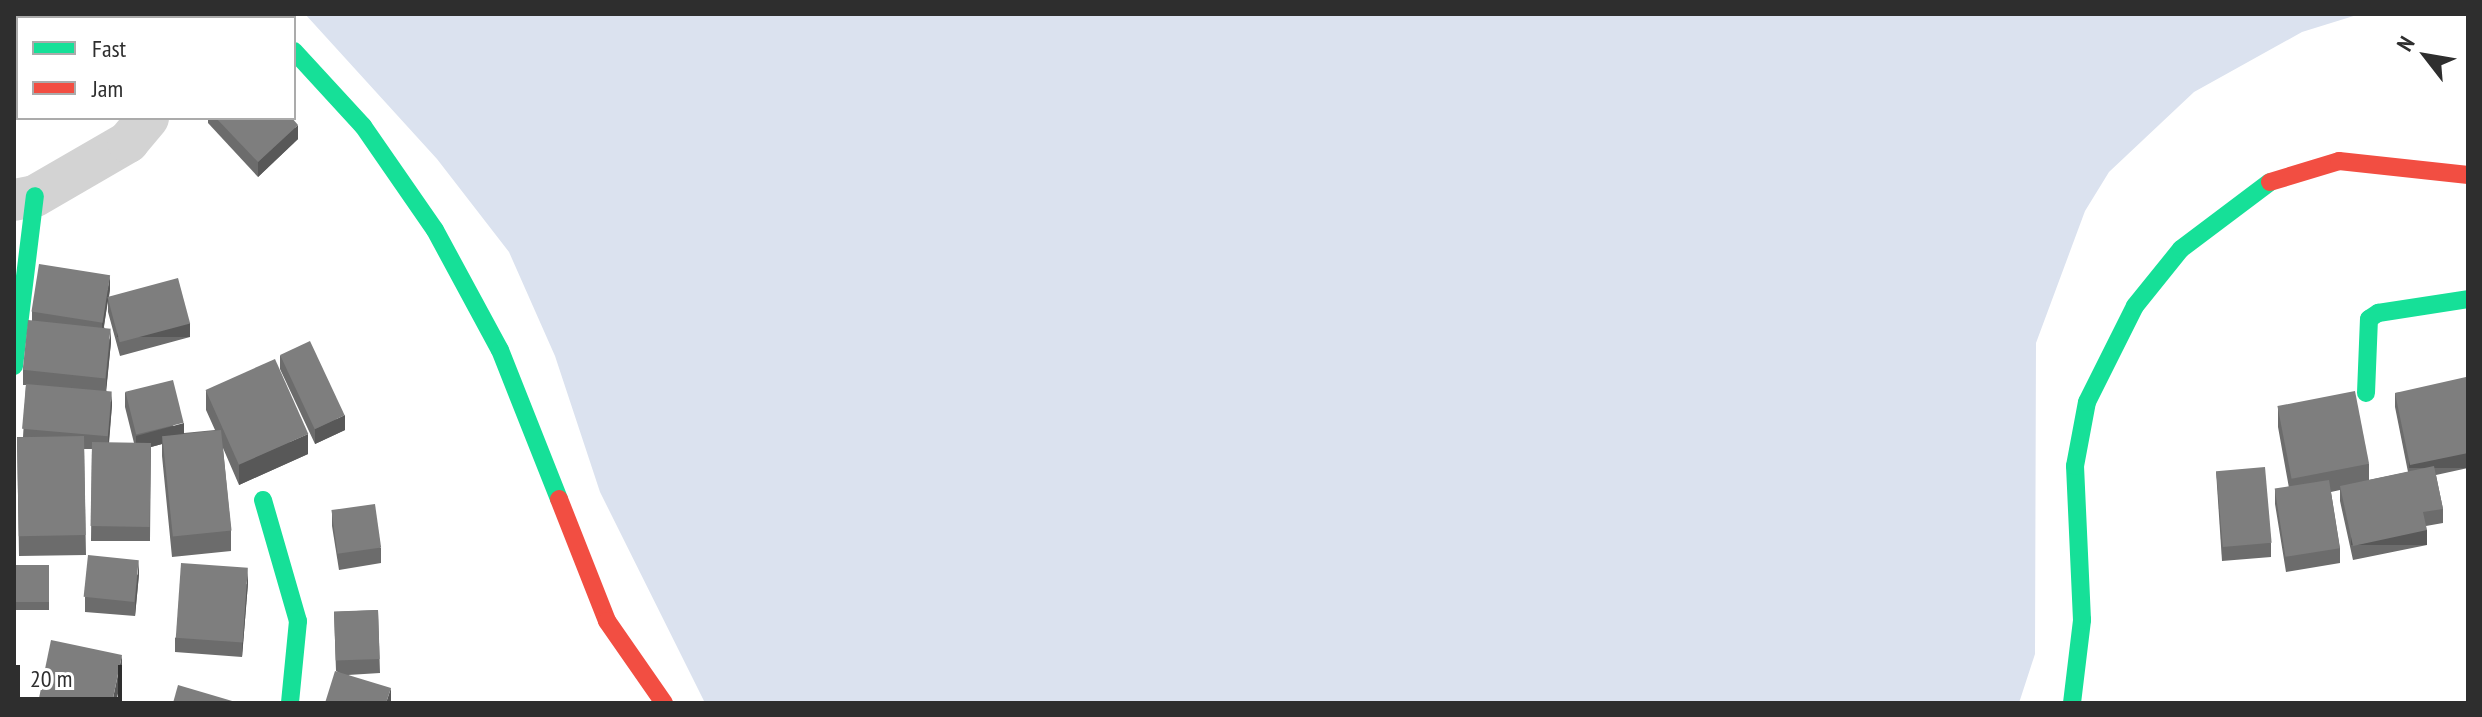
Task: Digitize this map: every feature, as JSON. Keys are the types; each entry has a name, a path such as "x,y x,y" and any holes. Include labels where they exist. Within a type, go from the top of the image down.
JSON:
{"main road":[{"path":"296,53 363,126 435,230 500,350 607,621 664,703"},
{"path":"2072,703 2082,620 2075,466 2087,402 2135,306 2181,249 2265,184 2339,161 2468,175"},
{"path":"14,366 24,198"},
{"path":"2366,393 2369,319 2468,299"},
{"path":"263,500 298,621 290,703"}],"street":[{"path":"24,198 128,142 146,120"}],"shaded area":[{"path":"305,14 2360,14 2302,32 2194,92 2109,172 2085,211 2036,343 2035,654 2019,703 705,703 600,492 555,356 509,252 437,159"}],"building":[{"path":"218,120 294,120 298,125 258,162"},
{"path":"39,264 110,275 103,323 31,311"},
{"path":"178,278 190,323 120,342 107,297"},
{"path":"28,320 111,329 105,378 23,370"},
{"path":"310,341 345,415 315,429 280,355"},
{"path":"275,359 308,434 239,465 206,390"},
{"path":"2466,377 2468,453 2410,465 2395,393"},
{"path":"173,380 184,423 136,435 125,392"},
{"path":"26,384 112,391 108,436 22,429"},
{"path":"2355,391 2369,464 2292,479 2277,406"},
{"path":"221,430 232,530 173,537 162,436"},
{"path":"84,436 86,535 19,536 17,437"},
{"path":"92,442 151,443 150,527 91,526"},
{"path":"2434,466 2443,509 2423,512 2427,530 2353,546 2340,486"},
{"path":"2265,467 2272,543 2223,547 2216,471"},
{"path":"2329,480 2340,548 2285,557 2275,489"},
{"path":"375,504 381,548 338,554 331,510"},
{"path":"88,555 139,560 134,602 84,597"},
{"path":"181,563 248,568 243,642 176,638"},
{"path":"14,565 49,565 49,602 14,602"},
{"path":"378,610 380,659 336,661 334,612"},
{"path":"51,640 122,655 112,703 38,703"},
{"path":"335,671 391,688 386,703 325,703"},
{"path":"178,685 239,703 173,703"}],"traffic: fast":[{"path":"296,53 363,126 435,230 500,350 559,499"},
{"path":"2072,703 2082,620 2075,466 2087,402 2135,306 2181,249 2270,182"},
{"path":"14,366 35,196"},
{"path":"2366,393 2369,319 2378,313 2468,299"},
{"path":"263,500 298,621 290,703"}],"traffic: jam":[{"path":"2270,182 2339,161 2468,175"},
{"path":"559,499 607,621 664,703"}]}
